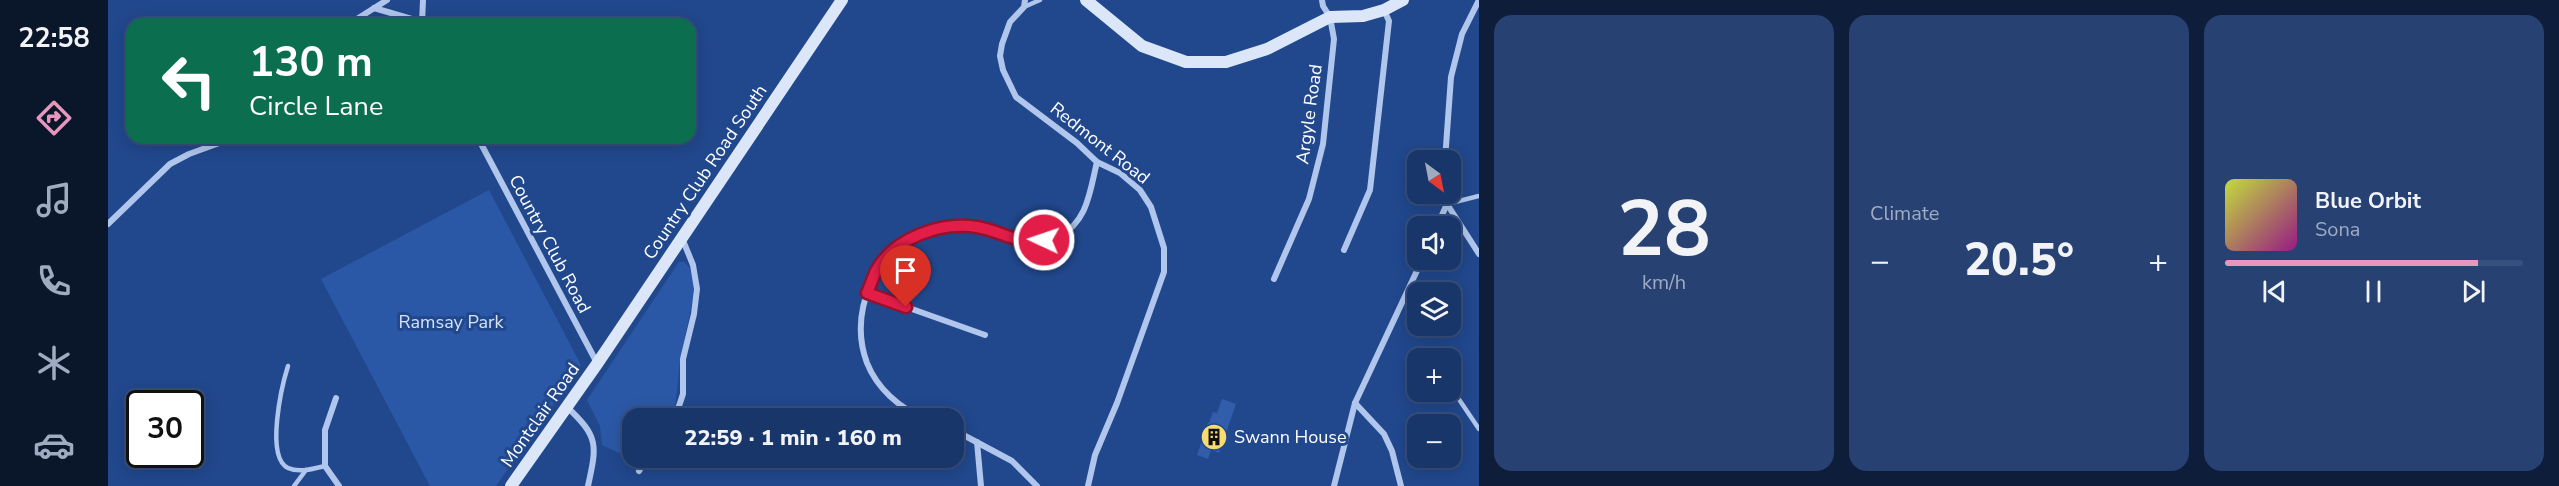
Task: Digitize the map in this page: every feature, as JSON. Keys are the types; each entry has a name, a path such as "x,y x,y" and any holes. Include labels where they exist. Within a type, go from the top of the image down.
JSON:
{"main road":[{"name":"Country Club Road South","path":"597,364 843,0"},
{"path":"1086,0 1142,46 1186,62 1226,62 1267,49 1330,17 1363,16 1384,10 1403,0"},
{"name":"Montclair Road","path":"512,486 597,364"}],"street":[{"path":"358,18 387,0"},
{"path":"422,18 423,0"},
{"name":"Argyle Road","path":"1274,279 1309,199 1323,144 1334,39 1330,17 1322,0"},
{"path":"1446,150 1450,77 1462,34 1479,0"},
{"name":"Redmont Road","path":"1024,3 1010,22 1000,56 1003,70 1016,97 1077,143 1097,162 1120,173 1140,190 1151,207 1164,248 1164,272 1117,403 1095,455 1088,486"},
{"path":"374,8 406,18"},
{"path":"1344,250 1370,190 1389,21 1384,10"},
{"path":"108,224 170,164 216,144"},
{"name":"Country Club Road","path":"481,144 597,364"},
{"path":"905,408 884,393 867,363 861,338 862,310 877,270 892,252 909,240 939,227 976,227 1030,243 1058,237 1072,228 1086,211 1097,162"},
{"path":"1442,216 1447,204"},
{"path":"1447,204 1479,254"},
{"path":"678,408 683,394 683,359 694,314 697,289 693,265 682,238"},
{"path":"1334,486 1355,402 1417,270"},
{"path":"867,293 985,335"},
{"path":"336,398 325,430 325,466 339,486"},
{"path":"1355,402 1384,434 1392,451 1401,486"},
{"path":"567,407 586,425 593,437 595,454 588,486"},
{"path":"964,435 1012,461 1037,486"},
{"path":"977,442 981,486"}],"lane":[{"name":"Redmont Road","path":"1024,3 1040,0"},
{"path":"1472,15 1479,18"},
{"path":"1461,200 1479,196"},
{"path":"288,366 281,389 278,456 286,467 306,470 325,466"},
{"path":"1461,402 1479,429"},
{"path":"294,486 306,470"}],"green space":[{"name":"Ramsay Park","path":"489,190 581,365 496,486 430,486 321,279"},
{"path":"679,262 684,262 689,267 694,281 693,298 680,361 675,408 622,408 622,454 602,445 600,426 587,400"}],"building":[{"name":"Swann House","path":"1222,399 1236,404 1219,453 1211,450 1208,459 1197,455 1208,423 1213,412 1217,413"}],"place":[{"name":"Swann House","path":"1214,437"}],"route":[{"path":"906,307 867,293 877,270 892,252 909,240 939,227 976,227 1030,243 1044,240"}]}
